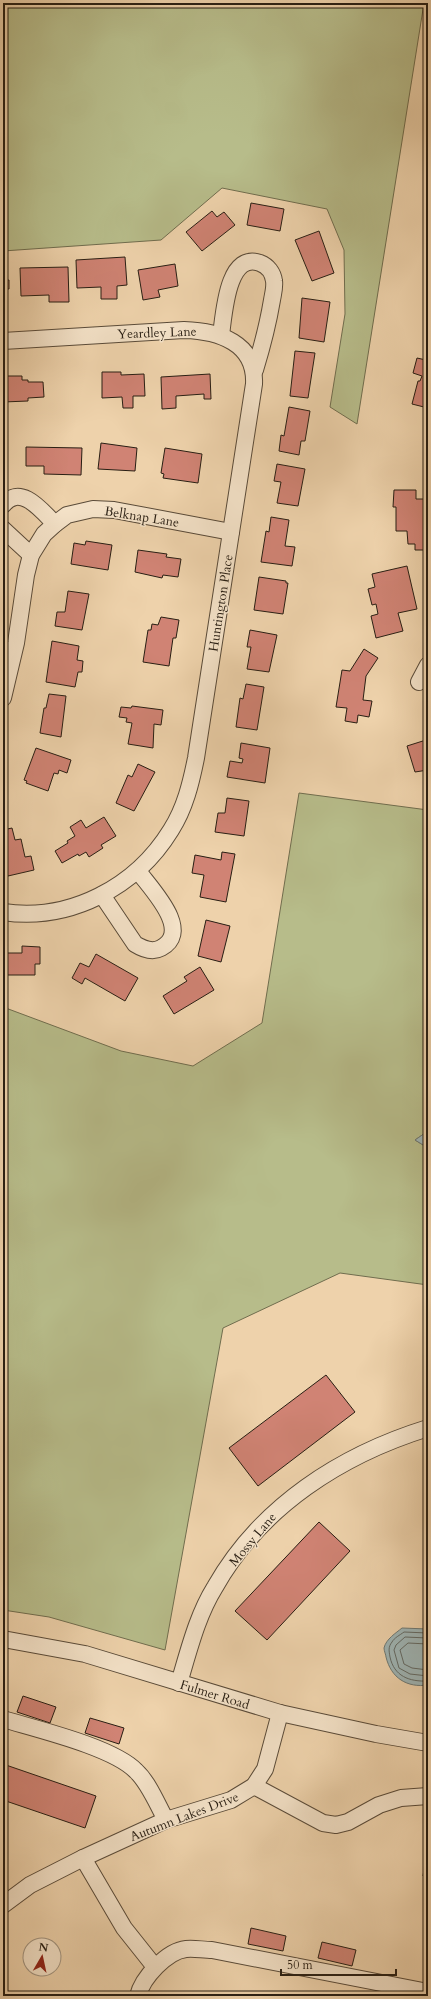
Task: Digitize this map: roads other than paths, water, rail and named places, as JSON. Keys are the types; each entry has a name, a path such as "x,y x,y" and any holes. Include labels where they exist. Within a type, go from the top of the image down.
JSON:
{"street":[{"path":"251,262 260,263 268,267 273,274 275,283 268,324 255,370 246,354 235,343 221,335 231,279 236,269 243,264 251,262"},
{"name":"Yeardley Lane","path":"3,340 184,330 204,330 221,335"},
{"name":"Huntington Place","path":"3,912 33,914 52,912 96,898 138,871 159,848 172,830 191,786 255,370"},
{"path":"3,505 11,499 19,497 27,498 55,524"},
{"name":"Belknap Lane","path":"3,698 6,674 16,642 26,575 31,555 37,544 55,524 67,515 93,509 114,510 231,532"},
{"path":"3,529 31,555"},
{"path":"419,682 428,665"},
{"path":"96,898 135,944 142,949 151,951 160,949 167,944 172,937 173,923 138,871"},
{"name":"Mossy Lane","path":"179,1683 197,1625 215,1586 240,1550 272,1513 307,1485 356,1455 407,1434 428,1428"},
{"name":"Fulmer Road","path":"3,1639 85,1654 280,1713 376,1734 428,1743"},
{"name":"Autumn Lakes Drive","path":"3,1905 30,1885 83,1858 166,1820 231,1800 254,1786 265,1769 280,1713"},
{"path":"3,1718 102,1751 121,1760 136,1771 166,1820"},
{"path":"254,1786 322,1823 336,1824 348,1822 379,1805 401,1798 428,1796"},
{"path":"83,1858 124,1928 155,1967"},
{"path":"138,1996 139,1990 155,1967 172,1953 186,1949 212,1950 428,1992"}],"water":[{"path":"428,1131 428,1148 415,1140"},
{"path":"402,1628 428,1629 428,1685 413,1685 401,1680 396,1676 388,1664 384,1649 385,1645 392,1636"}]}
